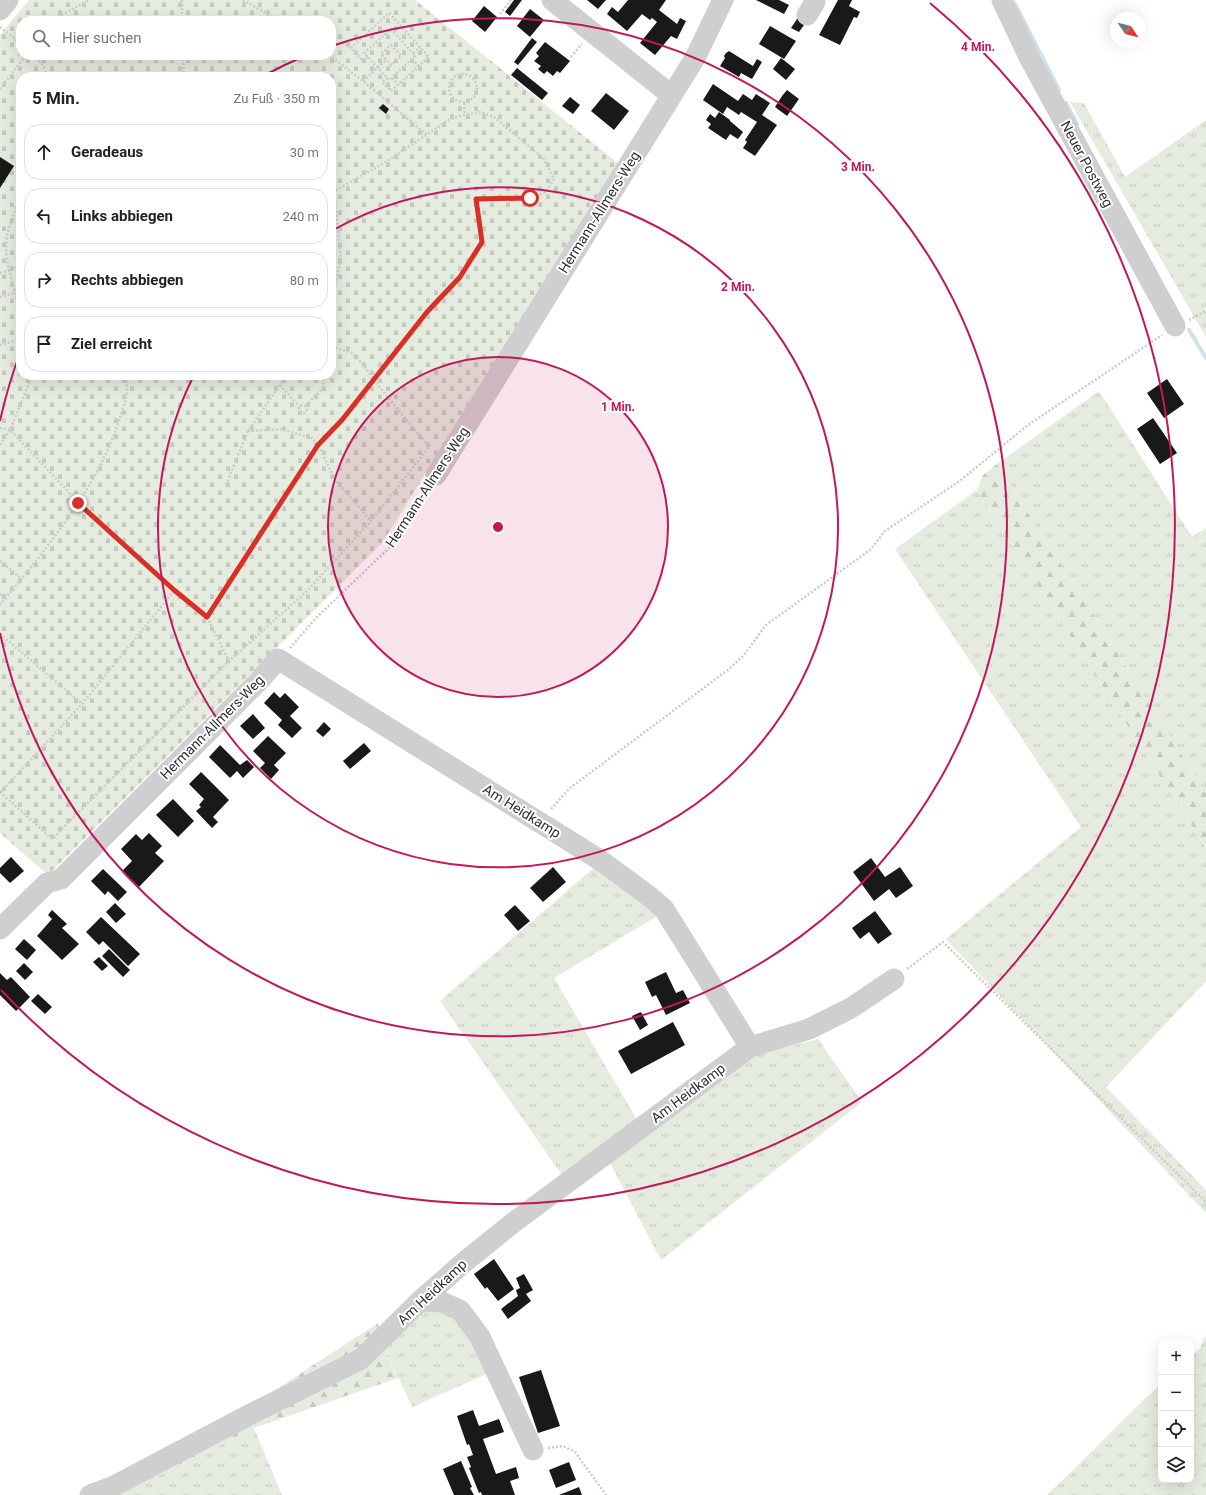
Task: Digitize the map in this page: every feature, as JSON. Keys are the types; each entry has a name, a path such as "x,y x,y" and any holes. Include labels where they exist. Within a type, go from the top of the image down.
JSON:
{"street":[{"path":"0,10 8,0"},
{"path":"552,0 671,95"},
{"name":"Hermann-Allmers-Weg","path":"436,475 695,58 723,0"},
{"name":"Neuer Postweg","path":"1002,0 1030,58 1175,326"},
{"name":"Hermann-Allmers-Weg","path":"0,929 47,883 61,878 258,682 278,659"},
{"name":"Am Heidkamp","path":"278,659 600,860 649,896 664,909 750,1047"},
{"name":"Am Heidkamp","path":"90,1495 114,1486 247,1416 361,1359 420,1300 514,1222 750,1047 809,1029 851,1008 894,979"},
{"path":"420,1300 442,1302 460,1310 480,1337 533,1450"}],"path":[{"path":"60,16 89,0"},
{"path":"182,0 182,16"},
{"path":"243,0 271,16"},
{"path":"500,14 511,0"},
{"path":"368,57 363,61 351,48 389,13 429,57 391,91 382,82 387,78 389,80 415,56 391,28 364,53 368,57 387,78"},
{"path":"394,32 401,26"},
{"path":"0,27 16,40"},
{"path":"391,45 401,56 391,65 386,60 381,54 391,45"},
{"path":"413,53 420,47"},
{"path":"412,59 419,66"},
{"path":"0,89 22,60"},
{"path":"38,60 43,65 45,72"},
{"path":"183,60 184,72"},
{"path":"336,60 427,135"},
{"path":"363,81 386,60"},
{"path":"463,74 473,78 478,88 474,98 464,103 458,102 454,99 450,94 449,89 453,79 457,75 463,74"},
{"path":"391,78 398,85"},
{"path":"464,103 465,115"},
{"path":"207,617 318,445 342,420 427,312 460,277 482,242 476,199 530,198 546,192 554,179 544,159 494,117 480,112 450,119 384,163 336,190"},
{"path":"0,297 16,292 6,247 10,226 16,210"},
{"path":"336,221 341,258 336,281"},
{"path":"0,273 16,268"},
{"path":"542,823 553,806 570,788 729,669 744,655 766,626 870,550 886,531 961,480 1028,425 1175,326"},
{"path":"0,345 16,340"},
{"path":"174,590 82,704 0,792 52,839 229,661 307,591 371,522 429,447 373,379 364,365 351,352 336,348"},
{"path":"0,445 10,430 30,380"},
{"path":"0,605 22,579 78,503 109,448 126,393 127,380"},
{"path":"226,486 248,431 283,380"},
{"path":"300,407 304,405 306,406 322,389 324,380"},
{"path":"279,385 300,407 300,411 303,413 306,412 306,406"},
{"path":"0,428 10,430 78,503 174,590 207,617 229,661"},
{"path":"248,431 280,429 312,438 318,445 336,482 371,522"},
{"name":"Hermann-Allmers-Weg","path":"278,659 315,619 390,547 436,475"},
{"path":"0,561 22,579"},
{"path":"0,594 5,599"},
{"path":"0,634 82,704"},
{"path":"894,979 943,942 1206,1202"},
{"path":"533,1450 563,1446 575,1452 606,1495"}],"green space":[{"path":"29,0 415,0 619,164 382,543 48,875 0,833 0,35"},
{"path":"1070,102 1084,103 1125,177 1206,120 1206,337"},
{"path":"1099,391 1192,537 1206,528 1206,793 997,464"},
{"path":"997,464 1206,793 1206,848 977,490 983,475"},
{"path":"977,490 1206,848 1206,981 1106,1087 1206,1190 1206,1213 946,939 1081,827 895,549"},
{"path":"597,865 659,915 554,978 639,1123 564,1178 440,1001"},
{"path":"818,1039 862,1102 661,1260 609,1161 757,1054"},
{"path":"420,1308 434,1309 462,1320 487,1374 412,1407 383,1344"},
{"path":"378,1323 383,1344 398,1378 254,1428 118,1495 261,1399"},
{"path":"1206,1335 1206,1495 1047,1495 1158,1387 1158,1483 1194,1483 1194,1354 1199,1349"},
{"path":"254,1428 282,1495 118,1495"}],"building":[{"path":"514,0 522,0 510,16 505,12"},
{"path":"587,0 606,0 598,9"},
{"path":"628,0 666,0 659,10 677,24 680,18 686,21 677,39 671,36 655,55 640,43 657,22 652,18 650,20 642,14 627,31 607,14 612,7 618,12"},
{"path":"756,0 779,0 789,5 784,14"},
{"path":"838,0 852,0 849,6 860,12 857,18 854,17 840,45 819,35"},
{"path":"484,6 497,17 485,32 472,21"},
{"path":"530,9 544,20 530,37 517,26"},
{"path":"801,13 809,18 799,32 791,28"},
{"path":"770,26 796,41 784,59 759,44"},
{"path":"532,38 537,42 518,65 514,62"},
{"path":"545,42 570,61 560,73 557,71 553,76 547,71 544,74 538,69 541,66 534,61 539,56 536,53"},
{"path":"729,51 753,66 757,59 762,62 752,79 741,73 739,77 720,66 725,58 724,56"},
{"path":"781,58 795,69 786,80 773,69"},
{"path":"517,68 548,93 542,100 511,75"},
{"path":"713,84 738,101 743,94 752,100 756,94 770,103 762,115 777,125 755,156 743,148 747,142 745,140 757,122 741,112 739,115 727,107 723,114 703,100"},
{"path":"787,90 799,99 787,116 775,107"},
{"path":"606,93 629,111 614,130 591,111"},
{"path":"570,97 580,105 573,114 562,106"},
{"path":"383,104 389,109 386,114 379,108"},
{"path":"719,112 743,132 738,139 730,134 726,140 708,128 711,124 706,120 710,114 715,118"},
{"path":"0,157 14,166 0,188"},
{"path":"1167,379 1184,404 1164,418 1147,393"},
{"path":"1153,418 1177,453 1160,464 1137,429"},
{"path":"274,692 280,698 285,693 299,707 290,716 302,728 292,738 278,725 282,720 264,703"},
{"path":"253,714 265,728 253,739 240,726"},
{"path":"324,722 331,729 323,737 316,731"},
{"path":"268,736 286,753 274,765 279,770 271,779 260,768 265,763 253,751"},
{"path":"364,743 371,751 350,769 343,761"},
{"path":"220,745 240,765 247,760 254,767 243,778 237,771 230,778 209,757"},
{"path":"201,772 229,800 213,817 218,822 212,828 196,811 201,807 199,805 204,799 189,784"},
{"path":"173,799 194,821 178,837 156,815"},
{"path":"149,833 162,846 155,853 164,861 139,887 122,871 132,861 121,849 136,834 142,840"},
{"path":"11,857 24,871 10,883 0,873 0,868"},
{"path":"871,858 885,877 900,867 913,886 896,898 889,889 874,901 853,872"},
{"path":"553,867 566,882 543,902 530,888"},
{"path":"103,869 127,892 118,901 108,891 105,895 91,881"},
{"path":"115,903 126,914 116,923 106,912"},
{"path":"515,905 530,921 518,931 504,915"},
{"path":"52,910 67,924 62,928 79,944 62,960 37,936 52,919 48,915"},
{"path":"875,911 892,934 878,944 869,932 860,939 852,928"},
{"path":"101,917 140,954 128,966 103,941 99,945 86,932"},
{"path":"24,939 36,950 27,960 15,949"},
{"path":"109,949 130,970 123,977 102,956"},
{"path":"99,957 108,966 102,971 93,962"},
{"path":"24,963 33,972 25,980 16,971"},
{"path":"666,972 676,993 683,990 690,1003 666,1015 656,995 652,997 645,982"},
{"path":"0,973 7,980 11,977 30,997 16,1011 0,995"},
{"path":"38,994 52,1007 45,1014 31,1001"},
{"path":"641,1012 648,1025 640,1030 632,1016"},
{"path":"673,1022 685,1045 631,1074 618,1051"},
{"path":"494,1259 514,1289 498,1301 487,1287 485,1289 474,1274"},
{"path":"524,1274 533,1290 526,1294 531,1301 508,1319 501,1309 518,1296 516,1290 520,1288 516,1278"},
{"path":"541,1370 560,1426 538,1433 519,1377"},
{"path":"473,1410 479,1426 499,1419 504,1432 483,1439 496,1474 516,1467 519,1478 510,1481 515,1495 482,1495 481,1492 479,1493 469,1468 471,1467 467,1457 473,1455 469,1444 467,1445 457,1416"},
{"path":"461,1461 472,1487 470,1488 474,1495 454,1495 443,1469"},
{"path":"569,1462 576,1480 556,1488 549,1470"},
{"path":"579,1487 582,1495 559,1495"}],"waterway":[{"path":"1015,4 1059,90"},
{"path":"1066,103 1077,124"},
{"path":"1189,330 1206,358"}],"route":[{"path":"78,503 174,590 207,617 318,445 342,420 427,312 460,277 482,242 476,199 530,198"}]}
